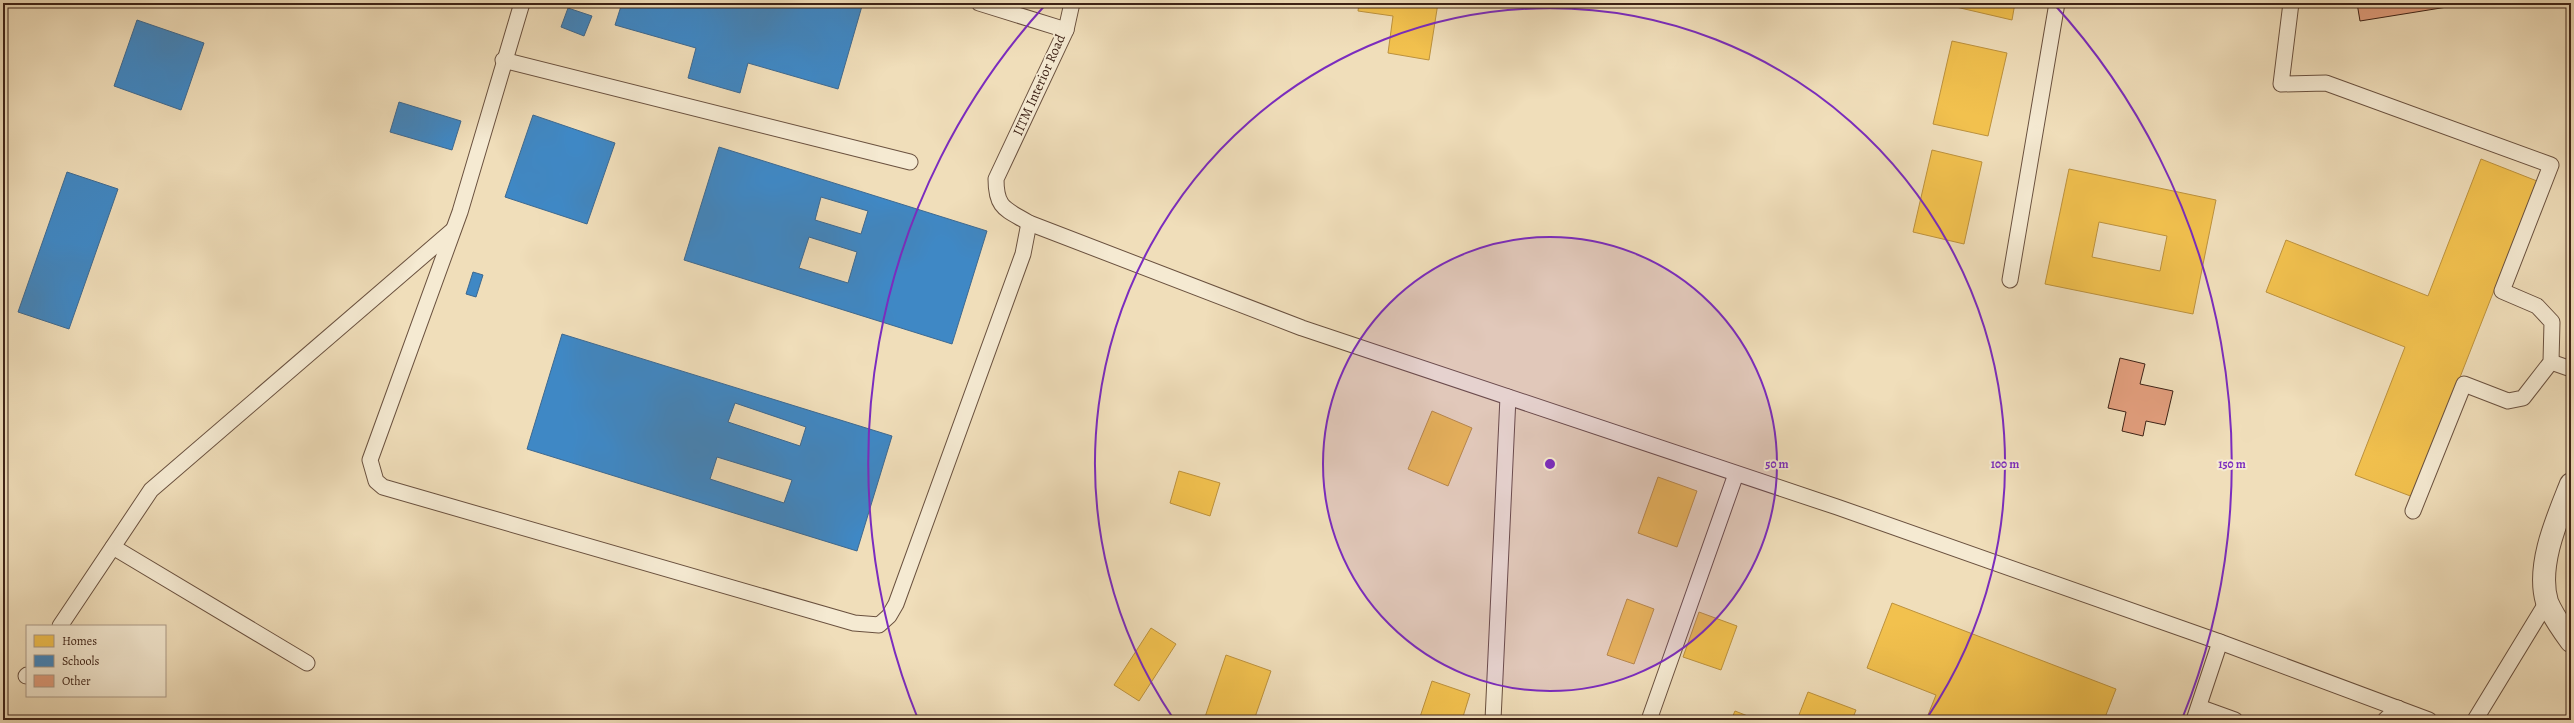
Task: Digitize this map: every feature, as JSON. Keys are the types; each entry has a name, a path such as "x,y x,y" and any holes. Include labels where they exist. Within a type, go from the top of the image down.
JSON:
{"street":[{"path":"2571,484 2550,538 2545,570 2547,602 2571,641"}],"lane":[{"path":"522,3 503,60 454,230 370,460 376,481 393,491 867,626 879,625 889,616 896,604 1023,254 1030,223 1302,328 1736,474 2220,642 2429,720"},
{"name":"IITM Interior Road","path":"979,3 1066,30 996,179 998,201 1006,209 1030,223"},
{"path":"1066,30 1072,3"},
{"path":"2010,280 2057,3"},
{"path":"2291,3 2281,84 2326,83 2551,165 2502,291 2537,306 2552,322 2551,362 2523,398 2508,401 2464,384 2413,510"},
{"path":"503,60 910,162"},
{"path":"61,625 151,490 454,230"},
{"path":"2551,362 2571,369"},
{"path":"1493,720 1508,397"},
{"path":"1649,720 1736,474"},
{"path":"113,548 307,663"},
{"path":"2475,720 2547,602"},
{"path":"2220,642 2196,713 2235,720"},
{"path":"2385,720 2398,708"}],"building: Homes":[{"path":"1359,3 1438,3 1429,60 1388,53 1393,16 1358,11"},
{"path":"1957,3 2015,3 2012,20 1956,7"},
{"path":"1952,41 2007,53 1988,136 1933,124"},
{"path":"1932,150 1982,162 1964,244 1913,232"},
{"path":"2481,159 2537,181 2413,497 2355,475 2405,347 2266,292 2286,240 2428,296"},
{"path":"2069,169 2216,200 2193,314 2045,284","holes":["2099,222 2167,236 2160,271 2092,257"]},
{"path":"1432,411 1472,428 1448,486 1408,469"},
{"path":"1179,471 1220,483 1210,516 1170,503"},
{"path":"1658,477 1697,491 1677,547 1638,533"},
{"path":"1627,599 1654,609 1634,664 1607,655"},
{"path":"1892,603 2116,689 2104,720 1926,720 1936,695 1867,668"},
{"path":"1699,612 1737,626 1721,670 1683,657"},
{"path":"1151,628 1176,644 1139,701 1114,685"},
{"path":"1226,655 1271,671 1254,720 1204,720"},
{"path":"1432,681 1470,694 1462,720 1419,720"},
{"path":"1808,692 1856,710 1852,720 1797,720"},
{"path":"1735,711 1758,720 1731,720"}],"building: Schools":[{"path":"622,3 851,3 862,6 838,89 748,63 740,93 688,78 696,48 615,25"},
{"path":"568,8 592,16 584,36 561,27"},
{"path":"137,20 204,43 181,110 114,86"},
{"path":"399,102 461,121 452,150 390,132"},
{"path":"533,115 615,143 587,224 505,197"},
{"path":"719,147 987,231 952,344 684,260","holes":["821,197 868,211 861,234 815,220","809,237 857,252 848,283 799,268"]},
{"path":"67,172 118,189 69,329 18,312"},
{"path":"473,272 483,275 476,297 466,294"},
{"path":"562,334 892,436 857,551 527,449","holes":["735,403 806,427 800,446 728,422","717,457 792,480 784,503 710,479"]}],"building: Other":[{"path":"2357,3 2472,3 2360,21"},
{"path":"2120,358 2145,364 2140,384 2173,391 2165,425 2146,421 2143,436 2122,431 2126,412 2108,408"}]}
